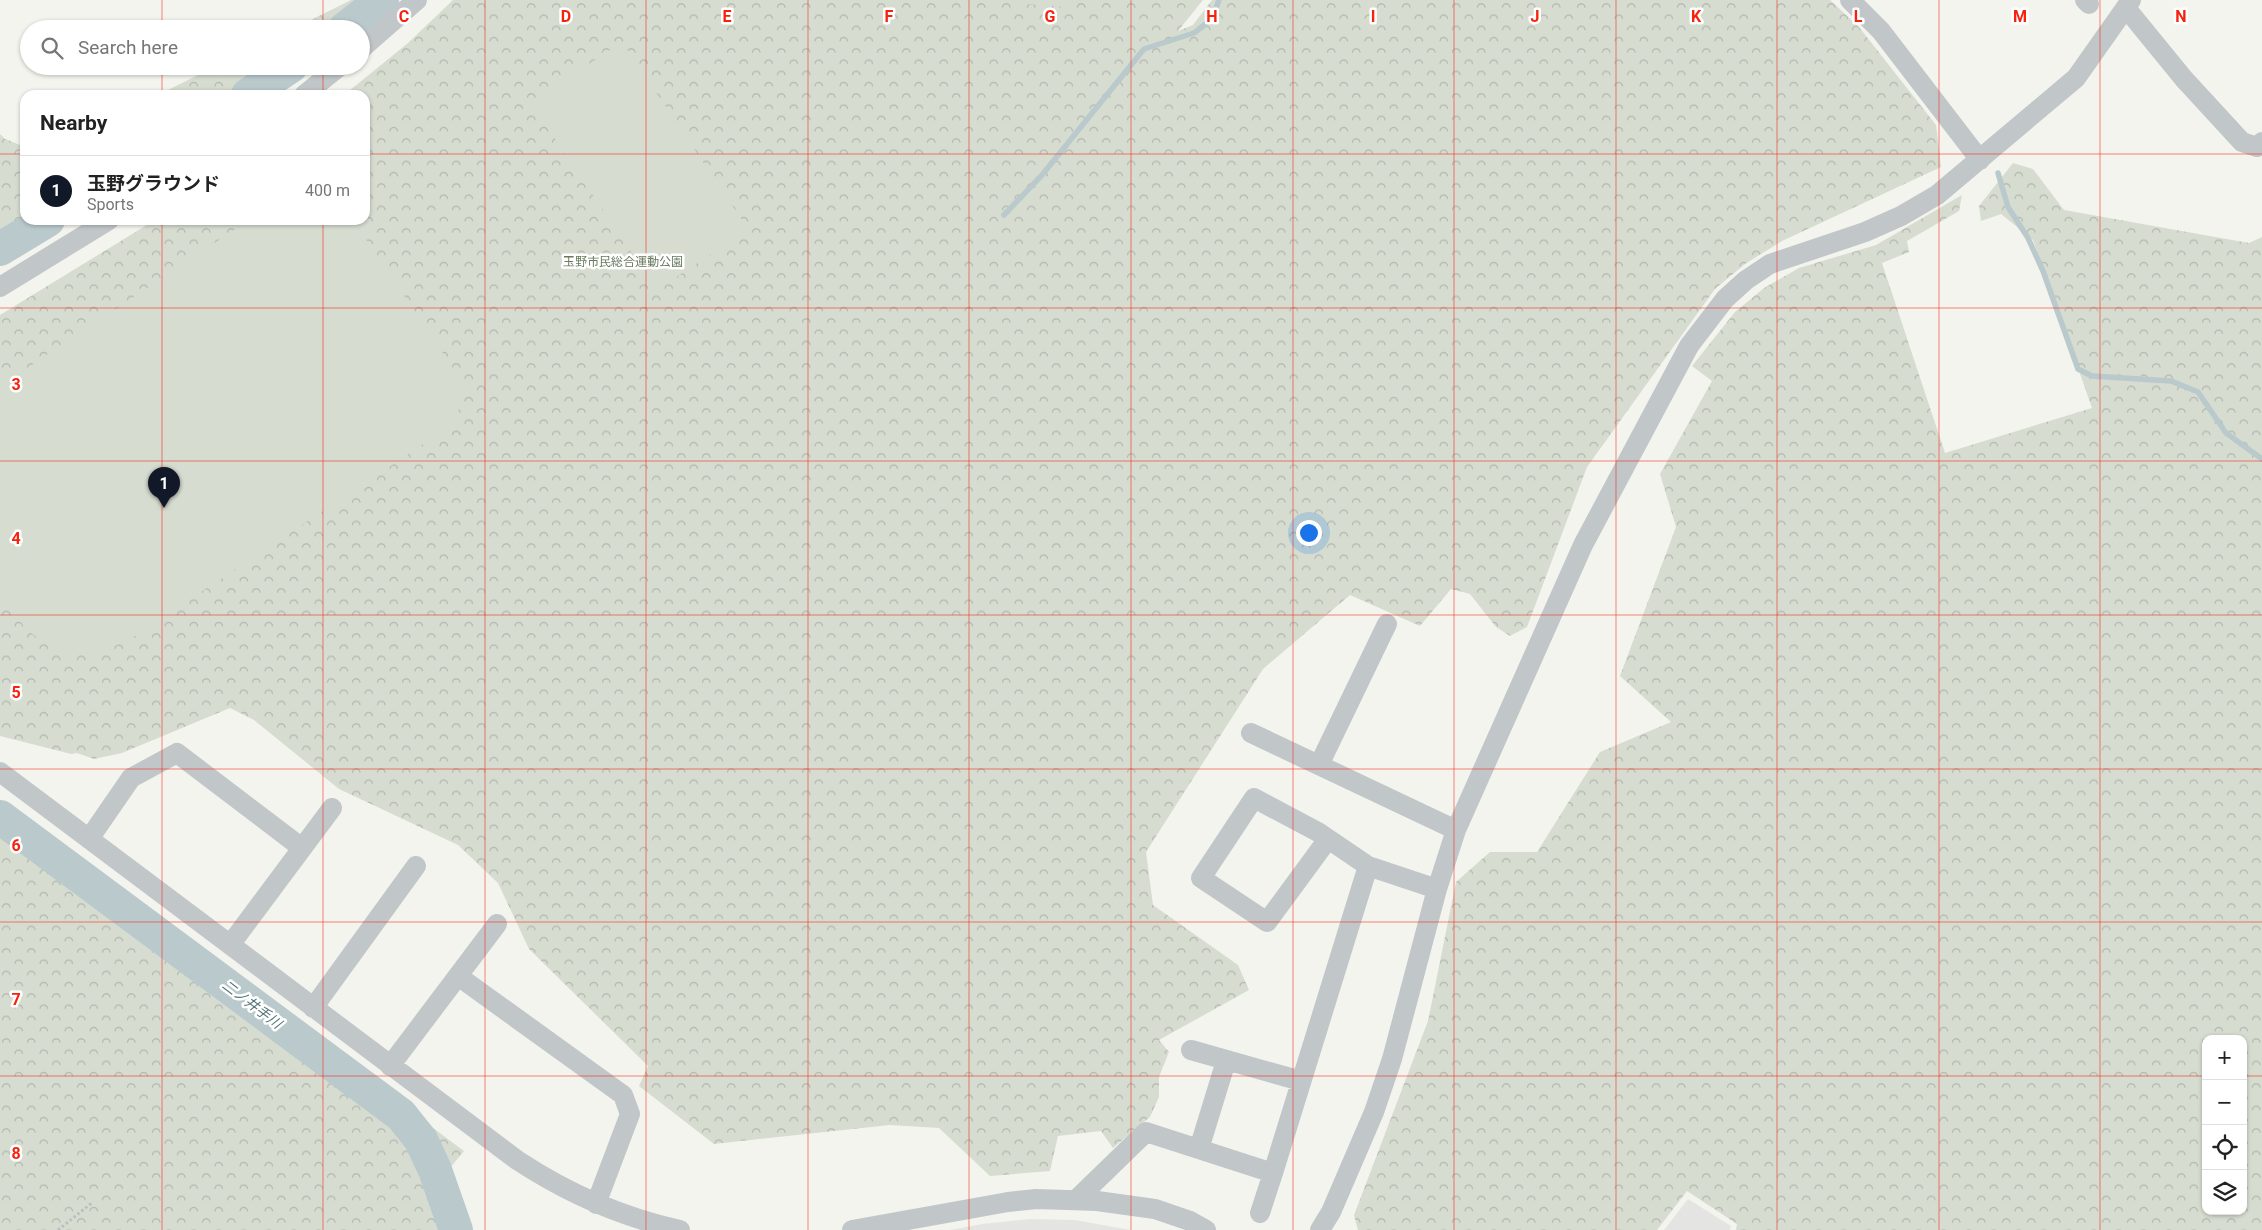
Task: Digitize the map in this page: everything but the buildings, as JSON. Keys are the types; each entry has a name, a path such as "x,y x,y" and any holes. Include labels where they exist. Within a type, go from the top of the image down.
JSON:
{"street":[{"path":"370,41 417,0"},
{"path":"1850,0 1881,31 1980,160"},
{"path":"1320,1230 1331,1212 1374,1112 1392,1059 1437,889 1456,830 1584,545 1689,346 1725,299 1746,280 1770,264 1865,232 1902,216 1937,195 2076,78 2128,4 2184,79 2242,142 2257,147 2262,142"},
{"path":"310,90 329,75"},
{"path":"0,287 101,225"},
{"path":"1318,765 1387,624"},
{"path":"1251,733 1456,830"},
{"path":"89,839 131,778 177,753 302,848"},
{"path":"0,772 524,1165 552,1183 596,1204 650,1223 680,1230"},
{"path":"1328,839 1267,922 1201,878 1254,798 1328,839 1368,866 1437,889"},
{"path":"230,945 332,808"},
{"path":"313,1008 416,866"},
{"path":"1260,1214 1368,866"},
{"path":"390,1066 497,924"},
{"path":"458,976 622,1095 630,1114 596,1204"},
{"path":"1190,1050 1301,1081"},
{"path":"1199,1149 1226,1061"},
{"path":"1076,1200 1146,1132 1273,1173"},
{"path":"852,1230 1008,1202 1036,1199 1076,1200 1155,1209 1190,1221 1206,1230"}],"path":[{"path":"58,1230 93,1202"}],"shaded area":[{"path":"1688,1199 1731,1226 1730,1230 1664,1230"},
{"path":"1031,1219 1075,1220 1131,1230 950,1230 982,1224"}],"green space":[{"path":"351,0 379,0 380,3 362,20 311,20"},
{"name":"玉野市民総合運動公園","path":"453,0 1203,0 1178,31 1193,25 1212,0 1830,0 1859,27 1936,125 1941,167 1782,241 1745,264 1715,289 1587,467 1527,627 1510,636 1496,627 1470,594 1451,589 1420,626 1350,595 1263,669 1146,852 1153,905 1238,965 1249,990 1159,1040 1169,1052 1159,1077 1159,1097 1150,1117 1113,1148 1101,1131 1058,1136 1050,1171 990,1176 939,1128 890,1125 714,1144 639,1086 648,1066 529,949 498,883 458,845 339,789 254,720 230,708 122,753 94,759 77,753 71,754 0,736 0,315 147,225 370,225 370,90 350,90 408,43"},
{"path":"965,0 1081,0 1070,7"},
{"path":"622,42 748,229 657,290 531,103"},
{"path":"198,75 293,75 273,90 168,90"},
{"path":"0,134 5,139 20,145 20,225 58,225 0,259"},
{"path":"2013,163 2033,169 2064,210 2249,243 2262,237 2262,1230 1736,1230 1737,1224 1687,1191 1657,1230 1358,1230 1354,1215 1428,1021 1456,882 1490,852 1537,852 1600,752 1671,722 1620,676 1676,527 1660,474 1712,381 1692,366 1735,312 1764,288 1799,268 1876,245 1962,195 1959,211 1907,241 1909,252 1882,263 1945,453 2092,408 2033,240 2001,214 1981,221 1979,206"},
{"path":"242,225 356,225 465,386 455,423 129,640 104,650 86,653 63,650 41,641 25,628 0,592 0,386"},
{"path":"0,806 464,1151 435,1186 463,1230 0,1230"}],"waterway":[{"name":"二ノ井手川","path":"356,20 382,0"},
{"path":"1004,215 1042,175 1144,49 1194,33 1212,19 1219,0"},
{"name":"二ノ井手川","path":"255,90 278,75"},
{"path":"1998,173 2008,207 2028,238 2043,271 2078,369 2092,376 2171,381 2198,392 2226,433 2262,459"},
{"name":"二ノ井手川","path":"0,249 40,225"},
{"name":"二ノ井手川","path":"0,817 401,1115 421,1140 435,1170 456,1230"}],"place":[{"name":"玉野グラウンド","path":"164,508"}]}
